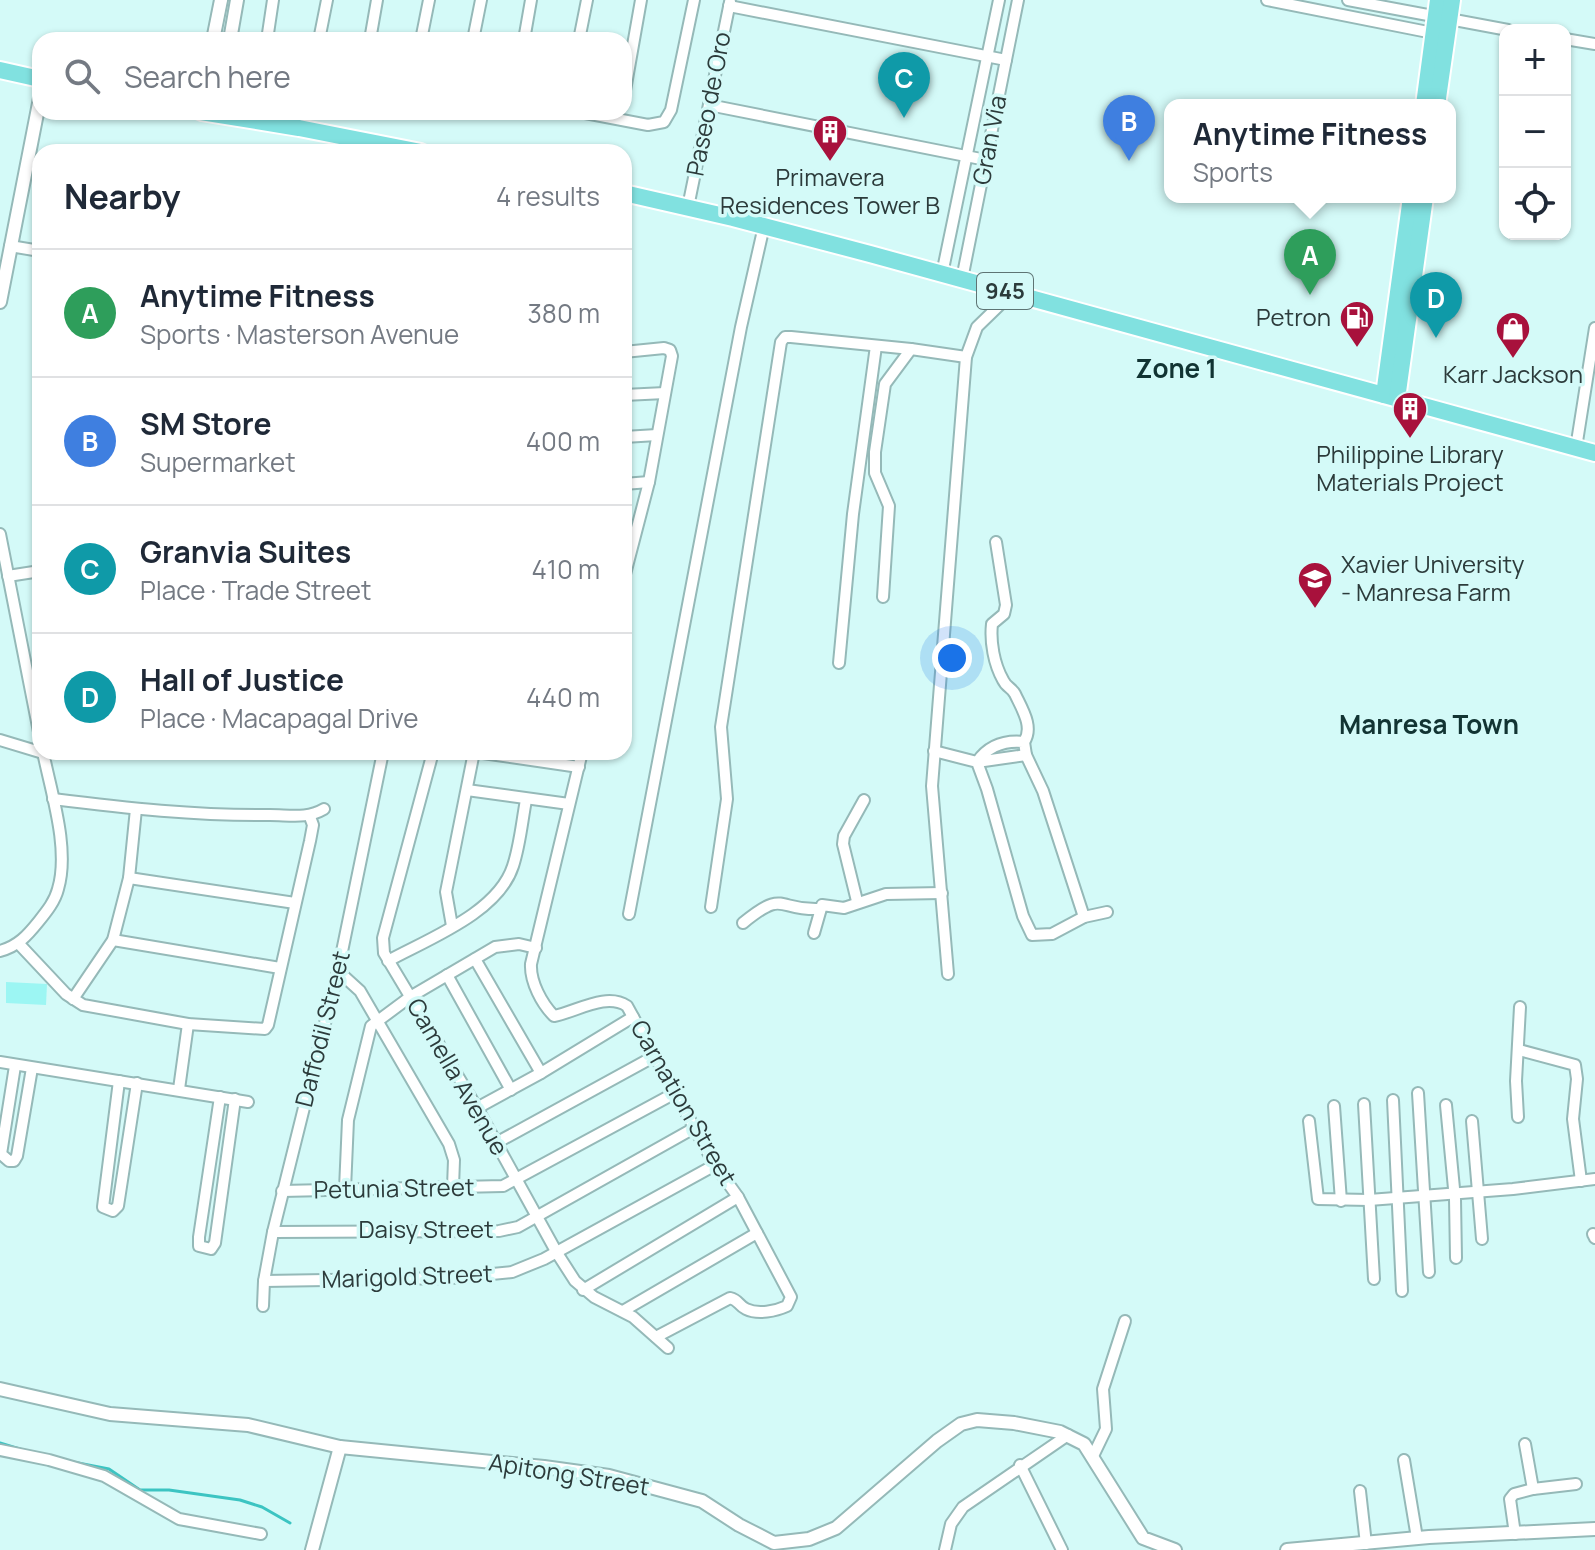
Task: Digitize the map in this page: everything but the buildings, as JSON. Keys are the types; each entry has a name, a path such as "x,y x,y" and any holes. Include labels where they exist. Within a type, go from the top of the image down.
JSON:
{"main road":[{"path":"1437,99 1442,26 1438,0"},
{"path":"1425,99 1442,26 1452,0"},
{"path":"0,70 32,77"},
{"path":"252,120 382,144"},
{"name":"945","path":"632,195 962,279 1595,453"},
{"path":"1391,397 1410,203"},
{"path":"1391,397 1424,203"}],"street":[{"path":"215,32 221,0"},
{"path":"231,32 237,0"},
{"path":"268,32 273,0"},
{"path":"321,32 327,0"},
{"path":"371,32 377,0"},
{"path":"423,32 429,0"},
{"path":"475,32 481,0"},
{"path":"525,32 531,0"},
{"path":"581,32 587,0"},
{"path":"632,51 641,0"},
{"path":"632,120 648,125 664,122 671,110 694,0"},
{"name":"Gran Via","path":"942,274 999,0"},
{"name":"Gran Via","path":"962,279 1018,0"},
{"path":"1267,0 1326,6 1442,26 1499,29"},
{"path":"1348,0 1442,26"},
{"path":"729,3 1006,60"},
{"name":"Paseo de Oro","path":"688,207 729,3"},
{"path":"1571,40 1595,44"},
{"path":"709,105 986,160"},
{"path":"0,302 36,120"},
{"path":"629,914 741,327 764,226"},
{"path":"10,246 32,250"},
{"path":"948,974 932,786 966,357 977,327 1012,293"},
{"path":"1576,448 1595,328"},
{"path":"711,907 727,799 725,756 720,733 781,342 785,337 791,337 966,357"},
{"path":"839,663 853,514 876,346"},
{"path":"632,351 664,348 670,350 672,356 649,482 632,547"},
{"path":"883,597 889,506 875,473 875,452 885,384 911,349"},
{"path":"632,395 665,393"},
{"path":"632,437 657,435"},
{"path":"632,483 649,482"},
{"path":"0,534 32,697"},
{"path":"996,542 1006,605 1004,614 992,624 993,647 1003,681 1006,687 1014,691 1027,721 1026,755 1043,791 1084,917"},
{"path":"8,576 32,572"},
{"path":"0,740 32,750"},
{"path":"977,762 995,746 1012,741 1024,742"},
{"path":"934,751 977,762 1026,755"},
{"path":"0,951 19,944 46,912 58,890 61,852 45,760"},
{"name":"Daffodil Street","path":"263,1306 273,1232 338,971 381,760"},
{"path":"431,760 383,938 388,961 484,907 506,882 513,867 526,800"},
{"path":"452,926 446,892 473,760"},
{"path":"530,760 579,767"},
{"name":"Carnation Street","path":"580,760 531,973 539,994 552,1015 557,1016 593,1004 619,1002 627,1006 715,1165 738,1197 791,1301 781,1309 763,1312 746,1309 738,1300 730,1298 656,1337"},
{"path":"977,762 1030,933 1036,936 1052,934 1084,917 1107,912"},
{"path":"467,790 569,804"},
{"path":"53,799 216,815 310,817 324,809"},
{"path":"857,901 843,844 844,836 864,800"},
{"path":"73,999 113,940 129,878 136,809"},
{"path":"19,944 73,999 83,1005 188,1024 265,1029 310,841 313,825 310,817"},
{"path":"129,878 295,903"},
{"path":"814,933 820,909 824,905 844,908 857,901 886,894 942,893"},
{"path":"743,923 767,904 776,902 820,909"},
{"path":"113,940 280,968"},
{"path":"345,1189 351,1099 368,1033 377,1018 475,959 505,945 536,948"},
{"path":"475,959 541,1073"},
{"name":"Camella Avenue","path":"388,961 477,1108 557,1253 583,1290 623,1311 668,1348"},
{"path":"338,971 355,984 377,1018 449,1144 454,1160 453,1187"},
{"path":"447,975 511,1090"},
{"path":"1518,1117 1516,1081 1520,1007"},
{"path":"477,1108 633,1017"},
{"path":"179,1089 188,1024"},
{"path":"1519,1050 1575,1065 1577,1079 1573,1119 1581,1181"},
{"path":"496,1143 655,1056"},
{"path":"0,1062 248,1102"},
{"path":"15,1066 1,1154 9,1161 14,1161 17,1156 32,1068"},
{"path":"119,1081 103,1207 113,1211 118,1206 137,1083"},
{"name":"Petunia Street","path":"282,1191 497,1187 516,1180 675,1093"},
{"path":"1418,1093 1429,1272"},
{"path":"220,1097 199,1237 199,1246 205,1249 211,1249 215,1243 235,1099"},
{"path":"1393,1100 1402,1291"},
{"path":"1364,1104 1374,1279"},
{"path":"1446,1105 1456,1258"},
{"path":"1334,1106 1341,1201"},
{"path":"1309,1121 1315,1194 1318,1199 1369,1200 1595,1179"},
{"path":"1472,1121 1482,1239"},
{"name":"Daisy Street","path":"273,1232 499,1231 518,1227 696,1127"},
{"name":"Marigold Street","path":"264,1281 492,1275 529,1267 715,1165"},
{"path":"583,1290 738,1197"},
{"path":"623,1311 757,1233"},
{"path":"1093,1456 1106,1429 1103,1389 1125,1321"},
{"name":"Apitong Street","path":"0,1389 110,1414 248,1425 340,1447 609,1476 702,1501 774,1543 809,1539 836,1528 961,1424 992,1420 1040,1426 1084,1444 1143,1538 1175,1550"},
{"path":"945,1550 951,1524 958,1512 1020,1465 1068,1435"},
{"path":"1525,1444 1533,1489"},
{"path":"312,1550 340,1447"},
{"path":"0,1450 104,1476 179,1519 261,1534"},
{"path":"1404,1460 1417,1538"},
{"path":"1020,1465 1062,1550"},
{"path":"1515,1534 1510,1499 1514,1494 1576,1484"},
{"path":"1360,1491 1366,1544"},
{"path":"1287,1550 1417,1538 1595,1529"}],"shaded area":[{"path":"6,982 47,984 46,1005 6,1003"}],"waterway":[{"path":"0,1443 23,1450"},
{"path":"73,1462 109,1469 140,1490 169,1490 240,1500 262,1507 290,1523"}],"place":[{"name":"Granvia Suites","path":"904,118"},
{"name":"SM Store","path":"1129,161"},
{"name":"Primavera Residences Tower B","path":"830,163"},
{"name":"Anytime Fitness","path":"1310,295"},
{"name":"Hall of Justice","path":"1436,338"},
{"name":"Petron","path":"1357,349"},
{"name":"Karr Jackson","path":"1513,360"},
{"name":"Philippine Library Materials Project","path":"1410,440"},
{"name":"Xavier University - Manresa Farm","path":"1315,610"}],"district":[{"name":"Zone 1","path":"1176,369"},
{"name":"Manresa Town","path":"1429,725"}]}
